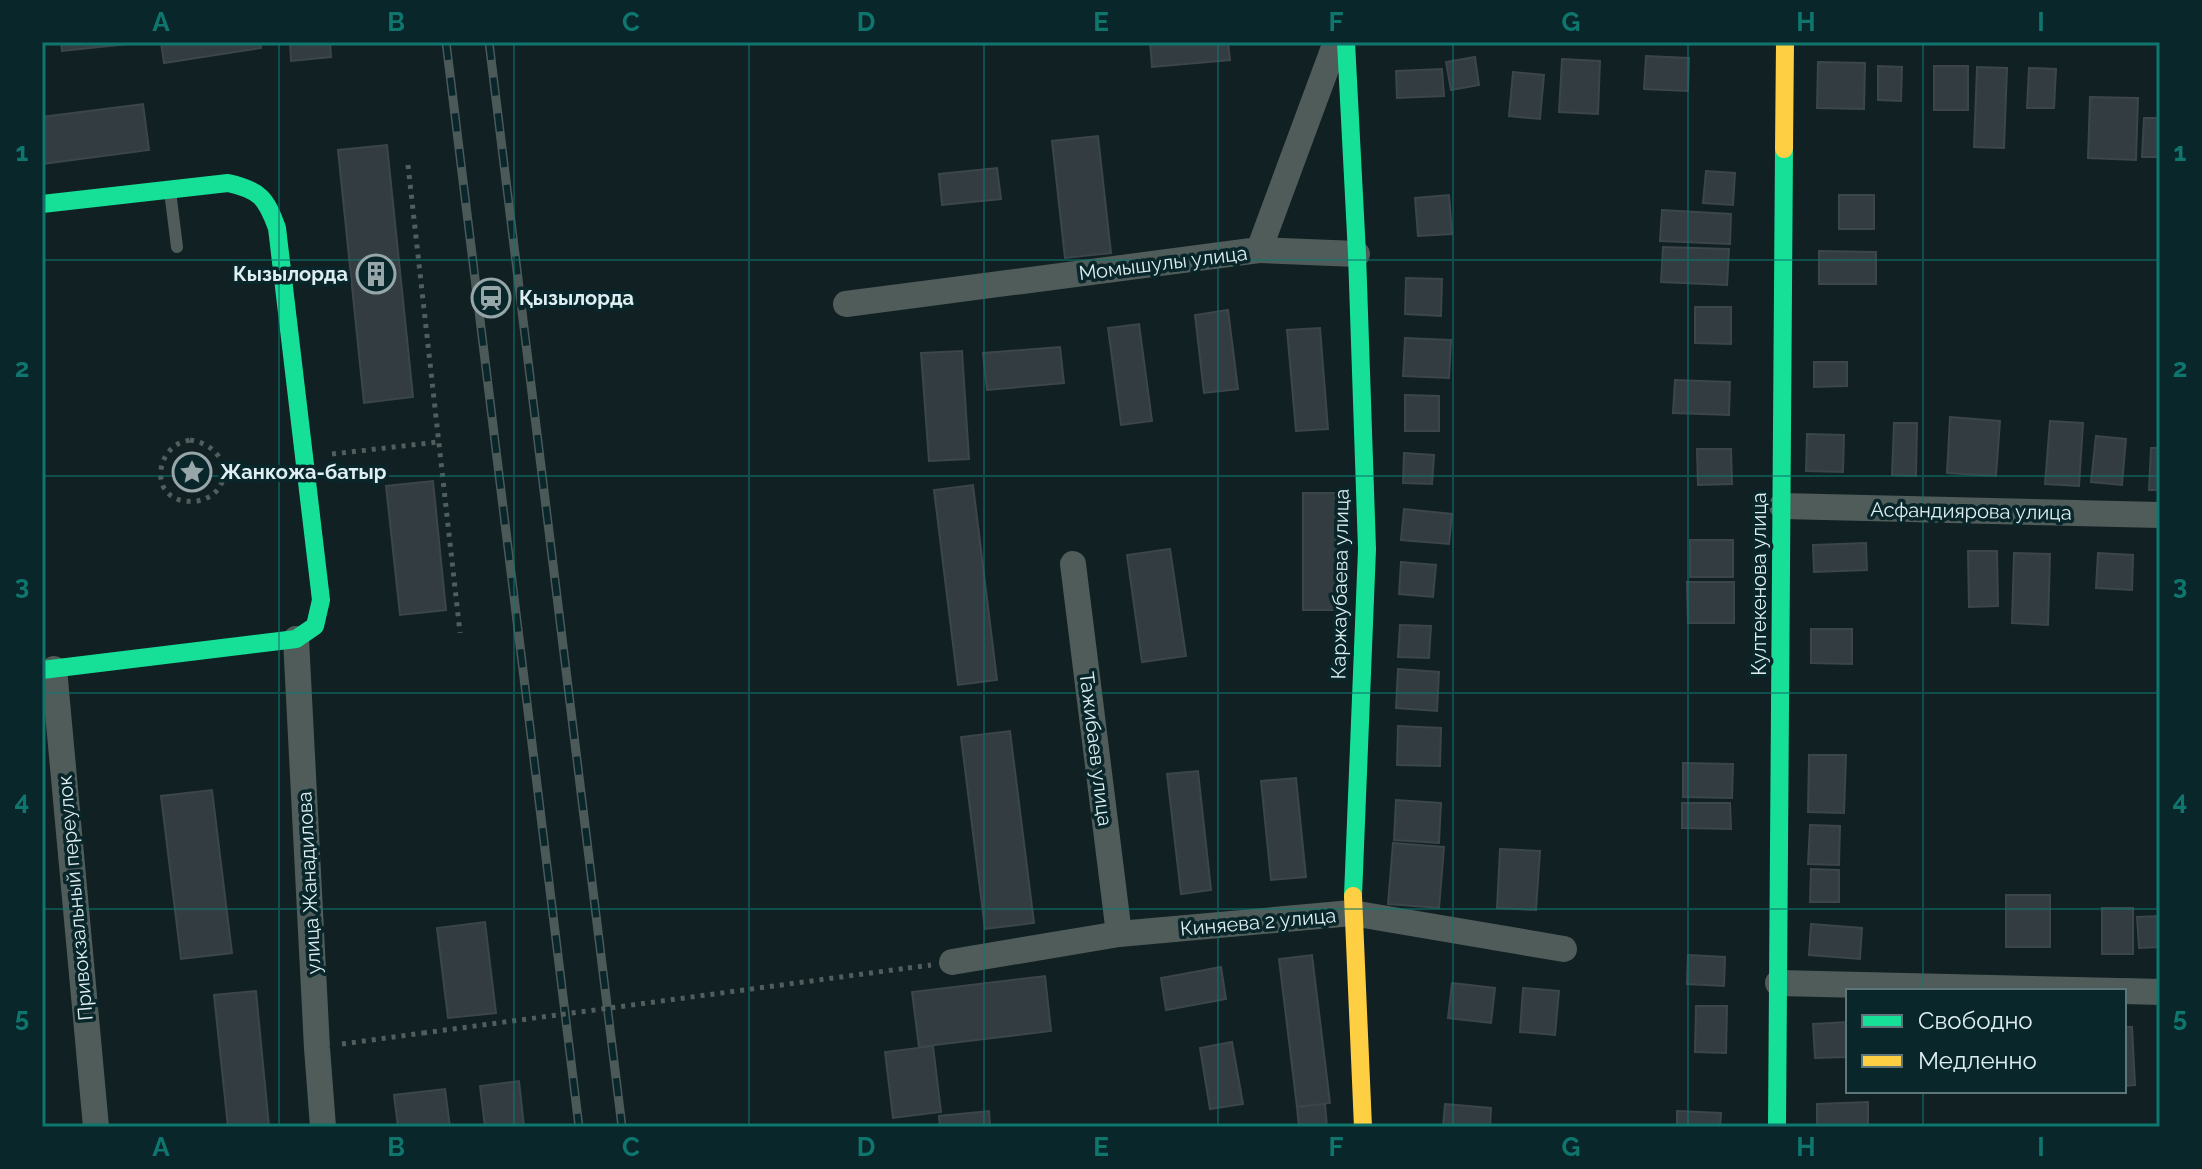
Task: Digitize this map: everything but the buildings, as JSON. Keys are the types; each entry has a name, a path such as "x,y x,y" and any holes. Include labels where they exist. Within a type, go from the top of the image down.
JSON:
{"street":[{"name":"Момышулы улица","path":"846,304 1259,250 1336,42"},
{"name":"Каржаубаева улица","path":"1346,42 1367,549 1352,913 1363,1127"},
{"name":"Култекенова улица","path":"1777,1127 1785,42"},
{"path":"42,204 228,183 251,188 267,202 277,228 321,600 315,626 296,639 48,669"},
{"path":"1259,250 1357,254"},
{"name":"Асфандиярова улица","path":"1782,506 2160,515"},
{"name":"Тажибаев улица","path":"1073,564 1119,934"},
{"name":"улица Жанадилова","path":"296,639 323,1127"},
{"name":"Привокзальный переулок","path":"48,669 96,1127"},
{"name":"Киняева 2 улица","path":"952,962 1119,934 1352,913 1564,949"},
{"path":"1778,983 2033,989"},
{"path":"2126,991 2160,992"}],"lane":[{"path":"170,188 177,247"}],"path":[{"path":"408,165 460,633"},
{"path":"190,440 206,442 219,455 225,467 221,483 211,497 197,502 176,500 165,488 160,475 165,455 177,444 190,440"},
{"path":"332,454 438,442"},
{"path":"317,1048 908,968"}],"railway":[{"path":"446,42 579,1127"},
{"path":"489,42 622,1127"}],"traffic: fast":[{"path":"1346,42 1367,549 1353,896"},
{"path":"1777,1127 1784,149"},
{"path":"42,204 228,183 255,192 265,202 277,228 321,600 315,626 296,639 42,670"}],"traffic: slow":[{"path":"1784,149 1785,42"},
{"path":"1353,896 1363,1127"}],"place":[{"name":"Кызылорда","path":"376,274"},
{"name":"Қызылорда","path":"491,298"},
{"name":"Жанкожа-батыр","path":"192,472"}]}
